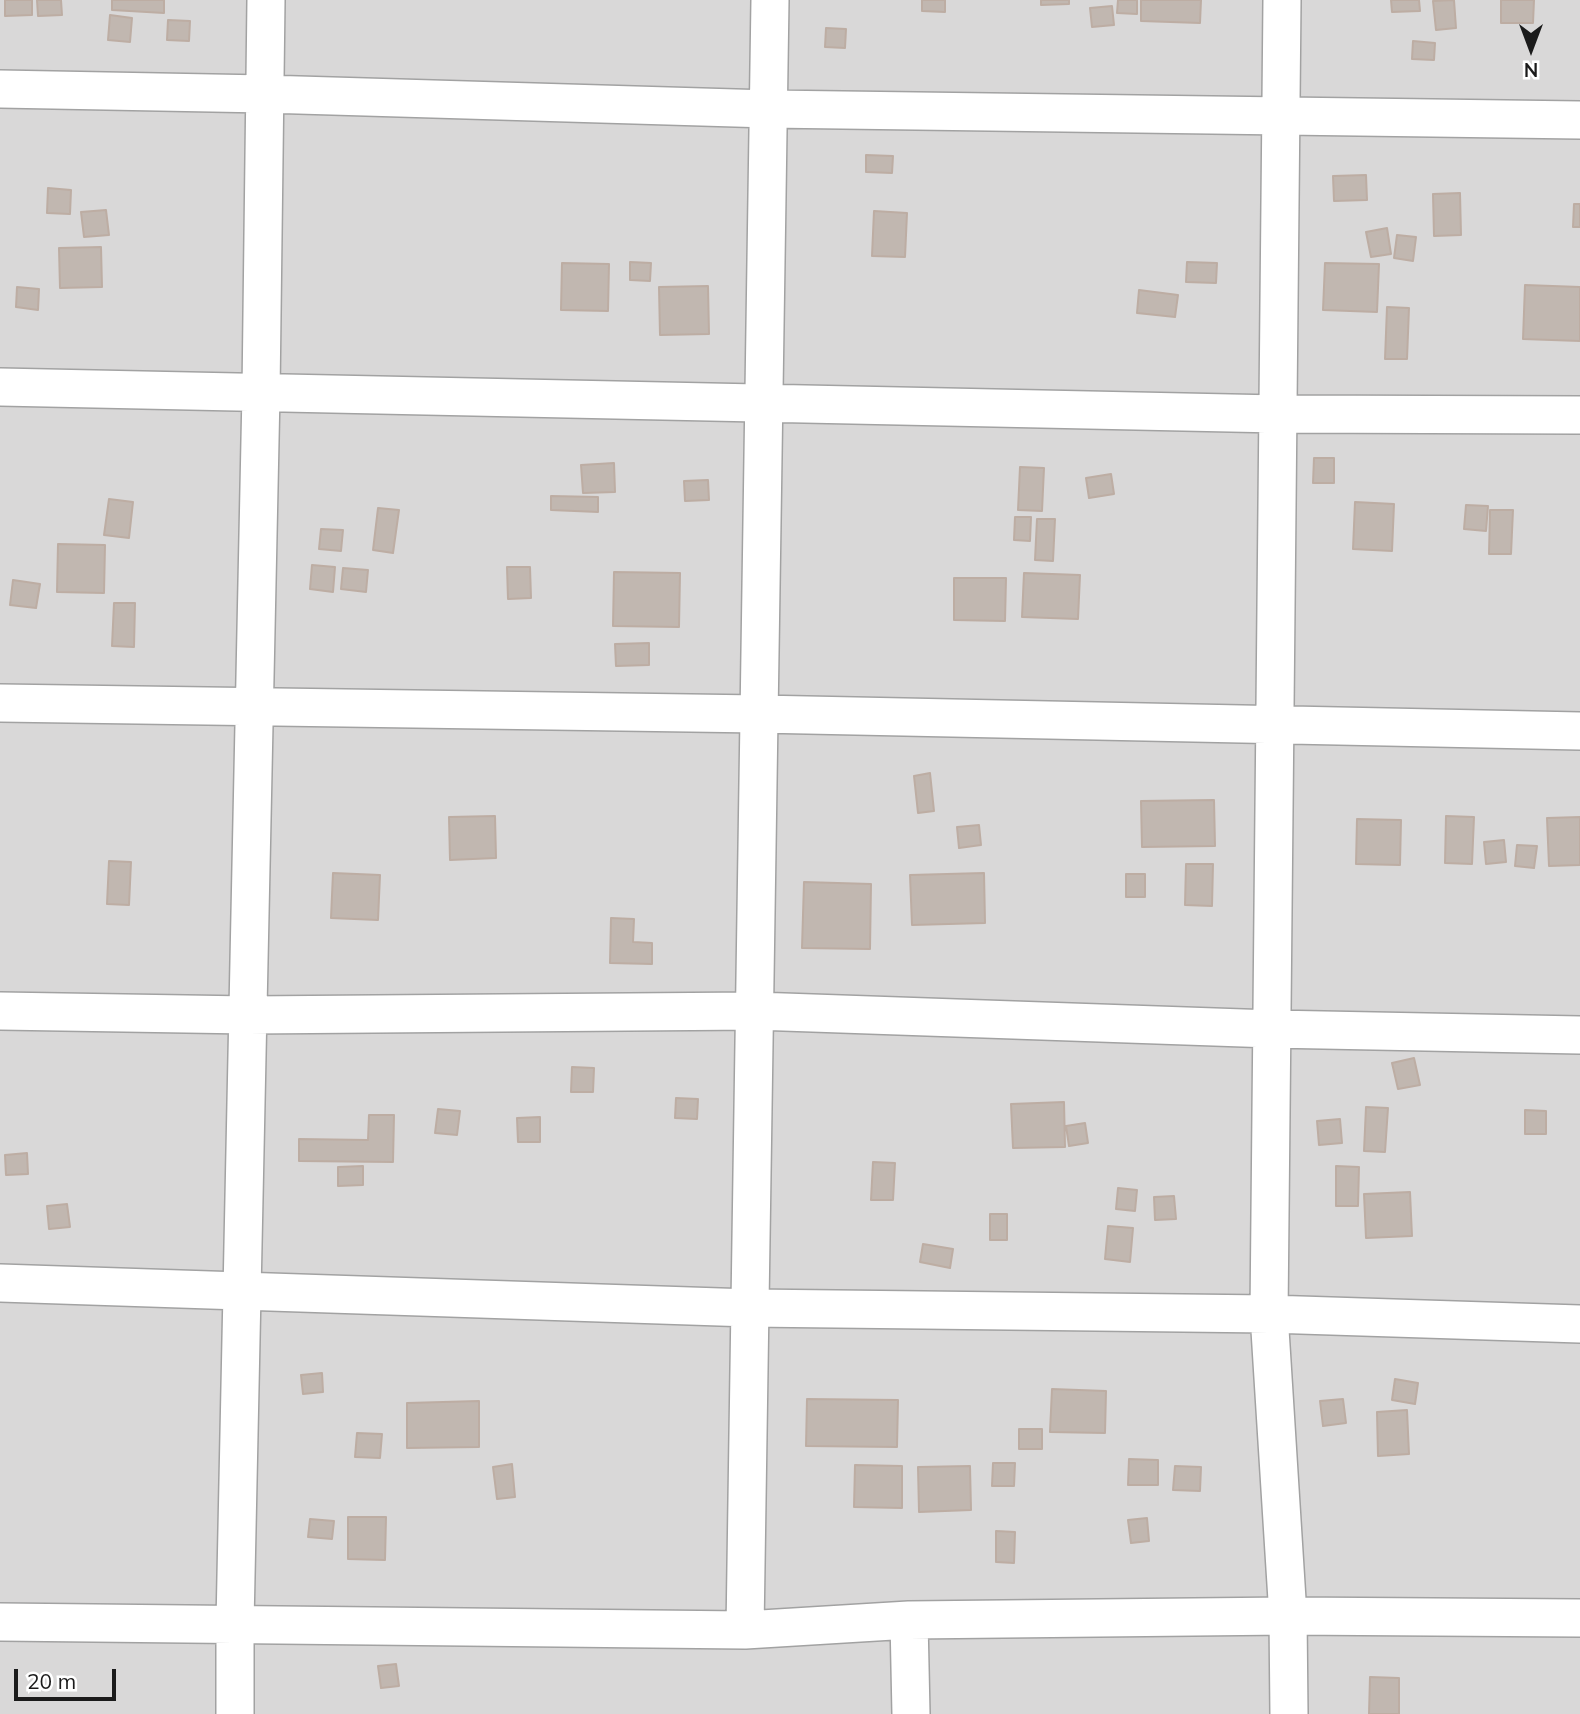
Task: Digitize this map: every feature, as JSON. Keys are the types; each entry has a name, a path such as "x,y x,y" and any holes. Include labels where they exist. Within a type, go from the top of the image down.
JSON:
{"street":[{"path":"235,1714 261,393 266,0"},
{"path":"745,1630 771,0"},
{"path":"1282,0 1269,1314 1288,1615 1289,1714"},
{"path":"0,89 769,109 1580,120"},
{"path":"0,387 1278,414 1580,415"},
{"path":"0,703 759,714 1580,731"},
{"path":"0,1011 248,1015 755,1011 1272,1029 1580,1035"},
{"path":"0,1283 750,1308 1269,1314 1580,1324"},
{"path":"0,1622 745,1630 909,1620 1288,1615 1580,1618"},
{"path":"909,1620 911,1714"}],"shaded area":[{"path":"0,0 1580,0 1580,1714 0,1714"}],"building":[{"path":"5,0 32,0 32,15 5,16"},
{"path":"37,0 61,0 62,15 38,16"},
{"path":"112,0 164,0 164,13 112,10"},
{"path":"922,0 945,0 945,12 922,11"},
{"path":"1041,0 1069,0 1069,4 1041,5"},
{"path":"1118,0 1137,0 1137,14 1117,13"},
{"path":"1141,0 1201,0 1200,23 1141,21"},
{"path":"1391,0 1419,0 1420,11 1392,12"},
{"path":"1454,0 1456,28 1436,30 1433,1"},
{"path":"1501,0 1534,0 1533,23 1501,23"},
{"path":"1112,6 1114,25 1092,27 1090,8"},
{"path":"110,15 132,18 130,42 108,40"},
{"path":"168,20 190,21 189,41 167,40"},
{"path":"826,28 846,29 845,48 825,47"},
{"path":"1413,41 1435,43 1434,60 1412,59"},
{"path":"866,155 893,156 892,173 866,172"},
{"path":"1366,175 1367,200 1334,201 1333,176"},
{"path":"48,188 71,190 70,214 47,213"},
{"path":"1460,193 1461,235 1434,236 1433,194"},
{"path":"1574,204 1580,204 1580,227 1573,227"},
{"path":"106,210 109,235 84,237 81,212"},
{"path":"874,211 907,213 905,257 872,256"},
{"path":"1387,228 1391,254 1371,257 1366,232"},
{"path":"1397,235 1416,237 1413,261 1394,258"},
{"path":"101,247 102,287 60,288 59,248"},
{"path":"630,262 651,263 650,281 630,280"},
{"path":"1187,262 1217,263 1216,283 1186,282"},
{"path":"562,263 609,264 608,311 561,310"},
{"path":"1325,263 1379,264 1377,312 1323,310"},
{"path":"1525,285 1580,287 1580,341 1523,339"},
{"path":"708,286 709,334 660,335 659,287"},
{"path":"17,287 39,289 38,310 16,307"},
{"path":"1139,290 1178,295 1175,317 1137,313"},
{"path":"1387,307 1409,308 1407,359 1385,359"},
{"path":"1314,458 1334,458 1334,483 1313,483"},
{"path":"614,463 615,492 583,493 581,465"},
{"path":"1020,467 1044,468 1042,511 1018,510"},
{"path":"1111,474 1114,494 1089,498 1086,478"},
{"path":"708,480 709,500 685,501 684,481"},
{"path":"551,496 598,497 598,512 551,510"},
{"path":"109,499 133,502 129,538 104,535"},
{"path":"1355,502 1394,504 1392,551 1353,549"},
{"path":"1466,505 1488,506 1486,531 1464,529"},
{"path":"378,508 399,510 393,553 373,550"},
{"path":"1490,510 1513,510 1511,554 1489,554"},
{"path":"1015,517 1031,517 1030,541 1014,540"},
{"path":"1037,519 1055,519 1053,561 1035,560"},
{"path":"321,529 343,530 341,551 319,549"},
{"path":"58,544 105,545 104,593 57,592"},
{"path":"312,565 335,567 333,592 310,589"},
{"path":"507,567 530,567 531,598 508,599"},
{"path":"343,568 368,570 366,592 341,589"},
{"path":"614,572 680,573 679,627 613,626"},
{"path":"1024,573 1080,575 1078,619 1022,617"},
{"path":"954,578 1006,578 1005,621 954,620"},
{"path":"13,580 40,584 36,608 10,605"},
{"path":"114,603 135,603 134,647 112,646"},
{"path":"649,643 649,665 616,666 615,644"},
{"path":"930,773 934,811 918,813 914,776"},
{"path":"1214,800 1215,846 1142,847 1141,801"},
{"path":"495,816 496,858 450,860 449,817"},
{"path":"1446,816 1474,817 1472,864 1445,863"},
{"path":"1580,817 1580,865 1549,866 1547,818"},
{"path":"1357,819 1401,820 1400,865 1356,864"},
{"path":"979,825 981,845 959,848 957,827"},
{"path":"1504,840 1506,862 1486,864 1484,842"},
{"path":"1517,845 1537,846 1534,868 1515,866"},
{"path":"109,861 131,862 129,905 107,904"},
{"path":"1186,864 1213,864 1212,906 1185,905"},
{"path":"333,873 380,875 378,920 331,918"},
{"path":"984,873 985,923 912,925 910,875"},
{"path":"1126,874 1145,874 1145,897 1126,897"},
{"path":"804,882 871,884 870,949 802,948"},
{"path":"611,918 634,919 633,942 652,943 652,964 610,963"},
{"path":"1414,1058 1420,1085 1398,1089 1392,1063"},
{"path":"572,1067 594,1068 593,1092 571,1092"},
{"path":"676,1098 698,1099 697,1119 675,1118"},
{"path":"1064,1102 1065,1147 1013,1148 1011,1104"},
{"path":"1366,1107 1388,1108 1385,1152 1364,1151"},
{"path":"438,1109 460,1111 457,1135 435,1133"},
{"path":"1525,1110 1546,1111 1546,1134 1525,1134"},
{"path":"369,1115 394,1115 393,1162 299,1161 299,1139 368,1140"},
{"path":"540,1117 540,1142 518,1142 517,1118"},
{"path":"1340,1119 1342,1143 1319,1145 1317,1121"},
{"path":"1085,1123 1088,1143 1069,1146 1066,1126"},
{"path":"27,1153 28,1174 6,1175 5,1155"},
{"path":"873,1162 895,1163 893,1200 871,1200"},
{"path":"363,1166 363,1185 338,1186 338,1167"},
{"path":"1336,1166 1359,1167 1358,1206 1336,1206"},
{"path":"1118,1188 1137,1190 1135,1211 1116,1209"},
{"path":"1410,1192 1412,1236 1366,1238 1364,1194"},
{"path":"1174,1196 1176,1219 1155,1220 1154,1197"},
{"path":"67,1204 70,1227 49,1229 47,1206"},
{"path":"990,1214 1007,1214 1007,1240 990,1240"},
{"path":"1108,1226 1133,1228 1130,1262 1105,1259"},
{"path":"923,1244 953,1249 950,1268 920,1262"},
{"path":"322,1373 323,1392 303,1394 301,1375"},
{"path":"1395,1379 1418,1383 1415,1404 1392,1400"},
{"path":"1052,1389 1106,1391 1105,1433 1050,1432"},
{"path":"807,1399 898,1400 897,1447 806,1446"},
{"path":"1343,1399 1346,1423 1323,1426 1320,1401"},
{"path":"479,1401 479,1447 407,1448 407,1403"},
{"path":"1407,1410 1409,1454 1378,1456 1377,1412"},
{"path":"1019,1429 1042,1429 1042,1449 1019,1449"},
{"path":"357,1433 382,1434 380,1458 355,1457"},
{"path":"1129,1459 1158,1460 1158,1485 1128,1485"},
{"path":"993,1463 1015,1463 1014,1486 992,1486"},
{"path":"512,1464 515,1497 497,1499 493,1467"},
{"path":"855,1465 902,1466 902,1508 854,1507"},
{"path":"970,1466 971,1510 919,1512 918,1467"},
{"path":"1175,1466 1201,1467 1200,1491 1173,1490"},
{"path":"348,1517 386,1517 385,1560 348,1559"},
{"path":"1147,1518 1149,1541 1131,1543 1128,1520"},
{"path":"310,1519 334,1521 332,1539 308,1537"},
{"path":"996,1531 1015,1532 1014,1563 996,1562"},
{"path":"396,1664 399,1686 381,1688 378,1666"},
{"path":"1370,1677 1399,1678 1399,1714 1369,1714"}]}
